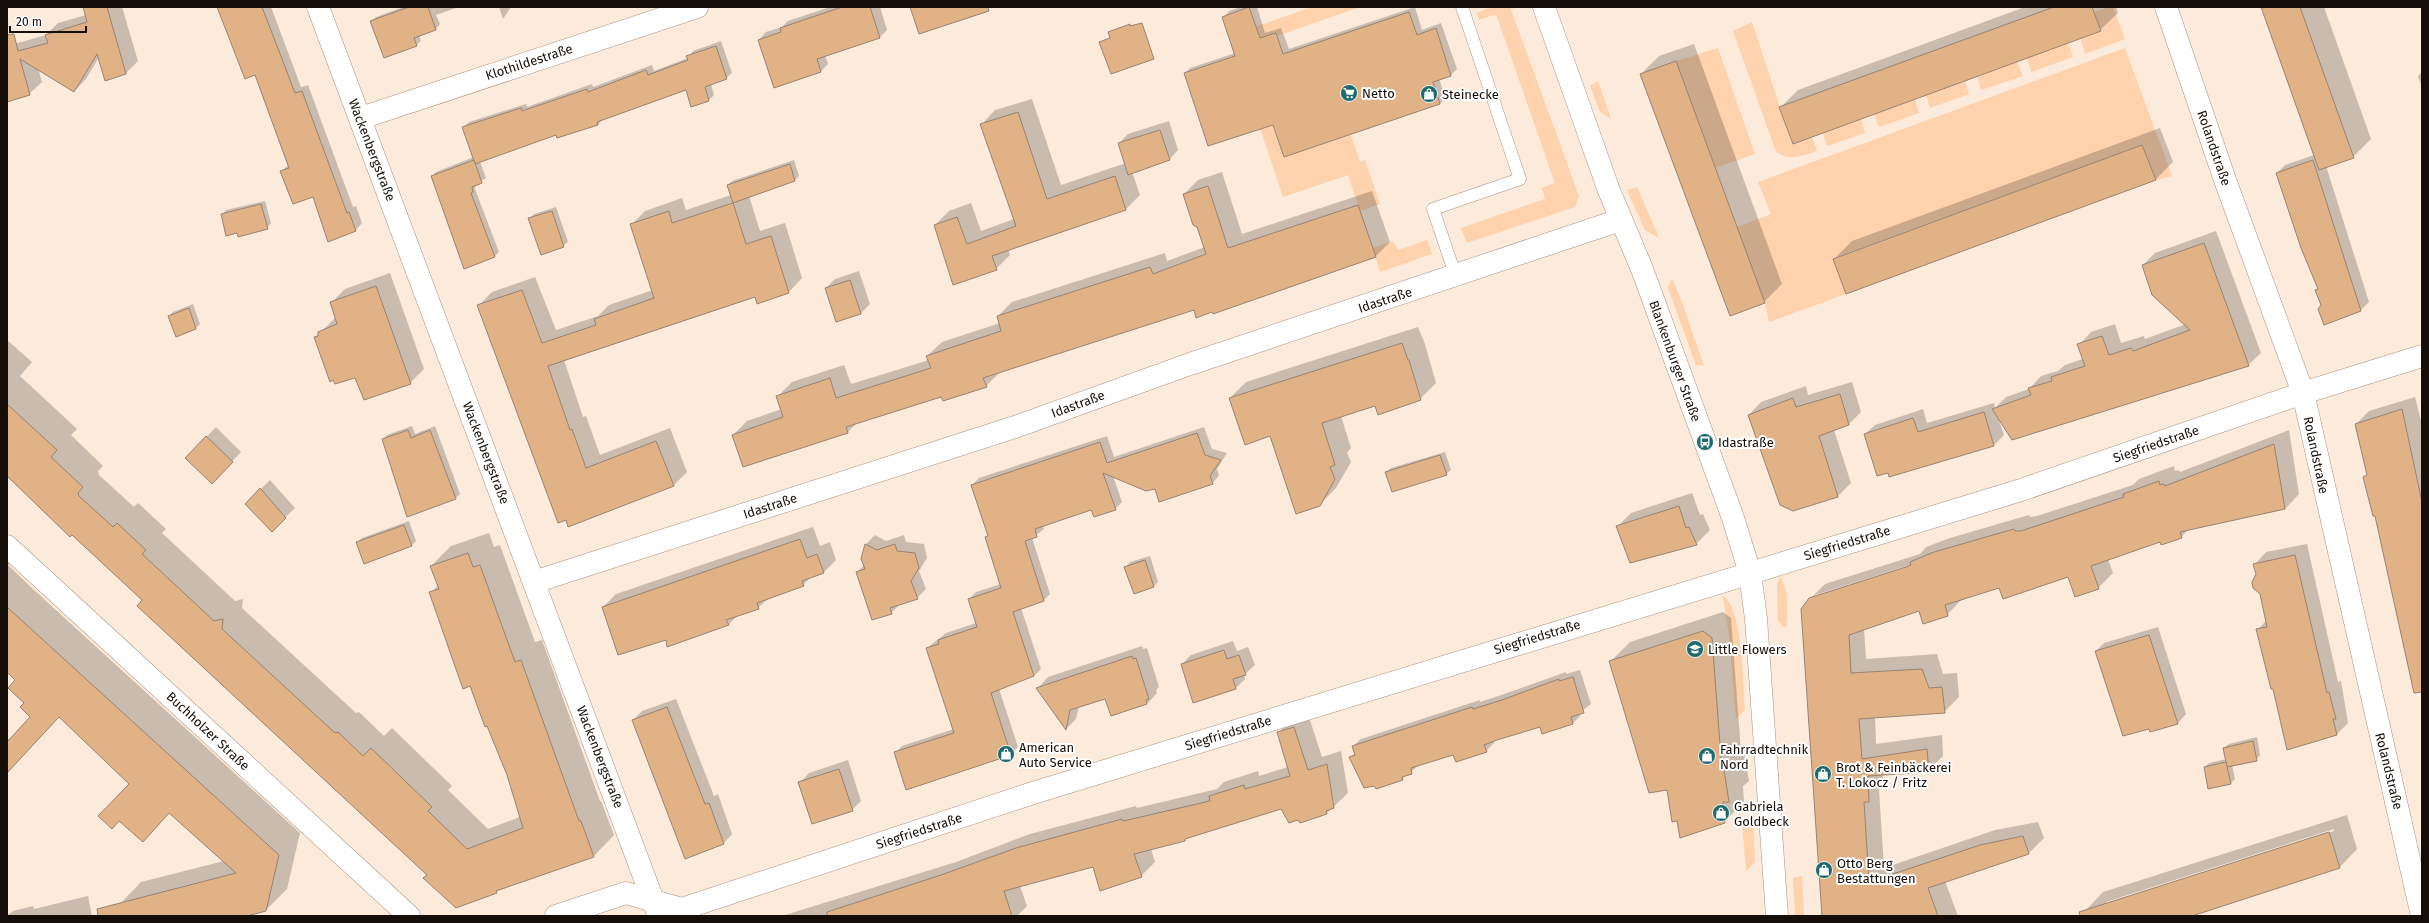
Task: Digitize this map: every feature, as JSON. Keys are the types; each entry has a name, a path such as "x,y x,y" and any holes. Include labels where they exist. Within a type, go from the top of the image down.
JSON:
{"street":[{"name":"Wackenbergstraße","path":"318,7 656,908"},
{"name":"Klothildestraße","path":"360,118 697,7"},
{"name":"Blankenburger Straße","path":"1544,7 1620,220 1642,269 1677,363 1733,518 1750,573 1756,618 1777,916"},
{"name":"Rolandstraße","path":"2166,7 2225,180 2303,393 2422,916"},
{"name":"Idastraße","path":"534,582 1007,430 1190,364 1456,277 1620,220"},
{"name":"Siegfriedstraße","path":"556,916 626,893 656,908 682,910 1033,793 2020,490 2303,393 2422,356"},
{"name":"Buchholzer Straße","path":"7,546 398,913"}],"lane":[{"path":"1456,277 1433,209 1520,179 1462,7"}],"shaded area":[{"path":"1312,7 1360,7 1277,36 1276,33 1245,43 1284,157 1351,135 1360,162 1365,160 1380,204 1360,211 1348,175 1283,197 1229,36"},
{"path":"1492,7 1510,7 1579,196 1575,207 1467,243 1461,228 1545,199 1542,188 1555,183 1496,14 1479,20 1477,13"},
{"path":"2113,7 2125,39 2085,54 2081,39 2101,31 2094,12"},
{"path":"1752,22 1792,144 1812,137 1817,151 1796,157 1781,155 1776,152 1733,31"},
{"path":"2068,43 2073,57 2031,72 2027,58"},
{"path":"1718,48 1755,154 1715,168 1676,61"},
{"path":"2125,48 2172,176 2156,180 2142,145 1833,258 1846,294 1769,322 1765,303 1737,227 1771,214 1758,182"},
{"path":"2017,62 2023,76 1981,90 1977,77"},
{"path":"1598,81 1611,119 1600,112 1590,86"},
{"path":"1965,81 1969,94 1930,108 1926,95"},
{"path":"1915,99 1919,113 1879,127 1874,114"},
{"path":"1861,119 1865,133 1827,146 1823,133"},
{"path":"1637,187 1659,238 1645,230 1627,190"},
{"path":"1427,240 1432,254 1380,272 1373,248 1393,241 1398,250"},
{"path":"1672,278 1704,366 1696,365 1668,288"},
{"path":"1780,575 1787,594 1787,625 1785,628 1778,621 1777,586"},
{"path":"1723,596 1730,603 1735,616 1741,648 1745,710 1736,719 1729,636"},
{"path":"1742,822 1753,823 1755,862 1746,871"},
{"path":"1802,876 1804,916 1795,916 1793,878"}],"building":[{"path":"83,7 107,7 126,74 105,81 97,54 74,92 20,59 30,95 7,102 7,35 14,34 18,51 48,43 45,35 87,22"},
{"path":"217,7 262,7 295,93 302,91 347,213 349,212 356,231 328,242 313,197 293,204 280,171 289,168 255,75 245,79"},
{"path":"409,7 428,7 436,30 414,38 417,46 384,58 370,21"},
{"path":"842,7 870,7 880,38 817,59 821,72 774,88 758,40 781,32 780,28"},
{"path":"910,7 988,7 989,11 919,34"},
{"name":"Netto","path":"1249,7 1260,38 1276,33 1283,54 1409,12 1417,35 1436,28 1451,76 1433,82 1440,104 1284,157 1273,125 1208,146 1184,73 1235,56 1222,17"},
{"path":"2054,7 2092,7 2101,31 1793,144 1779,107"},
{"path":"2261,7 2300,7 2354,158 2319,170"},
{"path":"1142,23 1154,59 1111,74 1099,42 1110,38 1108,32 1130,24 1130,26"},
{"path":"716,46 727,79 705,87 709,101 691,107 686,90 597,122 598,125 557,138 556,135 475,164 462,127 521,108 522,111 587,89 588,92 646,70 648,75 688,60 686,56"},
{"path":"1676,61 1765,303 1730,316 1640,74"},
{"path":"1018,112 1047,199 1115,176 1126,210 992,256 997,270 953,285 934,225 957,217 967,244 1016,226 980,124"},
{"path":"1160,130 1170,160 1128,175 1118,143"},
{"path":"2142,145 2156,180 1846,294 1833,259"},
{"path":"474,160 482,183 472,187 473,192 471,193 495,257 464,269 431,176"},
{"path":"2313,160 2361,311 2324,325 2318,309 2321,305 2315,290 2318,289 2301,248 2276,173"},
{"path":"790,164 795,181 733,203 727,185"},
{"path":"1208,186 1228,248 1358,205 1376,257 1213,314 1212,312 1196,318 1194,310 983,378 987,387 943,401 941,397 846,427 848,433 743,467 732,435 783,417 776,396 830,378 836,398 931,368 926,356 1001,331 997,316 1150,267 1153,274 1206,254 1197,227 1193,225 1183,194"},
{"path":"733,203 746,244 771,236 789,293 757,304 755,297 548,366 570,430 572,429 586,468 656,441 674,486 568,527 566,520 558,523 477,305 522,290 542,343 596,325 594,319 654,298 630,224 669,211 672,223"},
{"path":"261,204 268,229 238,237 237,233 226,236 221,214"},
{"path":"552,211 564,247 541,255 528,218"},
{"path":"2204,243 2249,366 2012,440 1992,409 2031,395 2028,388 2052,381 2051,377 2085,366 2077,344 2102,336 2109,355 2131,348 2133,351 2190,330 2152,295 2142,265"},
{"path":"850,280 861,314 836,322 825,288"},
{"path":"376,286 411,384 364,400 355,378 335,384 333,380 330,382 314,337 318,336 318,332 337,324 330,302"},
{"path":"189,308 196,329 176,337 168,316"},
{"path":"1402,343 1409,360 1421,400 1378,415 1375,406 1322,423 1335,465 1330,467 1335,479 1320,506 1296,514 1270,436 1245,445 1229,398"},
{"path":"1840,394 1849,425 1819,436 1838,497 1793,511 1780,505 1748,415 1793,398 1796,407"},
{"path":"7,404 57,450 51,457 83,487 78,493 79,496 113,527 117,523 146,550 142,554 214,621 223,619 222,629 335,733 338,732 363,756 371,748 432,807 428,811 467,849 523,828 507,775 487,726 485,727 470,686 463,689 429,592 439,589 430,566 468,553 473,567 480,565 515,662 521,660 579,821 581,821 594,857 496,891 497,893 456,908 423,878 427,875 137,606 142,600 72,535 70,537 7,476"},
{"path":"2402,409 2422,502 2422,692 2414,693 2375,516 2373,516 2363,477 2367,475 2355,424"},
{"path":"1984,412 1994,446 1889,477 1888,473 1877,476 1864,434 1913,418 1918,432"},
{"path":"408,430 411,438 430,430 456,499 407,517 382,439"},
{"path":"1197,433 1205,455 1221,460 1210,476 1213,484 1159,502 1155,489 1146,491 1103,473 1116,510 1094,517 1091,510 1035,529 1037,537 1025,541 1044,601 1013,612 1034,676 991,693 1011,755 906,790 894,752 954,733 926,648 939,644 938,640 977,627 968,599 1001,588 985,537 988,536 971,485 1100,442 1107,463"},
{"path":"206,436 233,462 212,484 185,458"},
{"path":"2274,444 2285,509 2180,532 2182,538 2161,545 2160,542 2091,566 2099,589 2075,597 2068,577 2003,599 1999,588 1945,605 1948,616 1923,624 1919,611 1849,635 1851,673 1922,669 1929,688 1942,687 1945,713 1859,719 1862,759 1927,749 1929,772 1868,776 1869,802 1864,802 1869,882 1980,845 2023,836 2029,854 1928,888 1938,916 1822,916 1801,609 1809,598 1906,567 1911,565 1910,562 1934,552 2014,529 2015,531 2021,531 2124,497 2123,494 2159,481 2160,485 2164,484 2165,486"},
{"path":"1440,455 1447,475 1392,492 1385,472"},
{"path":"260,488 286,518 272,532 245,504"},
{"path":"1679,506 1686,528 1689,527 1697,545 1630,563 1616,526"},
{"path":"404,525 412,546 364,564 356,542"},
{"path":"800,539 807,558 817,554 824,573 802,581 804,586 757,603 759,609 726,620 729,625 667,647 666,640 618,655 602,607"},
{"path":"865,544 877,550 895,544 897,551 915,553 919,568 911,581 918,599 890,608 892,614 872,620 856,572 865,569 861,559"},
{"path":"2295,555 2327,693 2329,692 2336,719 2333,719 2337,735 2287,750 2273,689 2271,689 2256,629 2267,627 2260,594 2253,588 2252,582 2256,574 2253,564"},
{"path":"1145,560 1154,587 1134,594 1124,567"},
{"path":"7,607 279,855 266,911 247,916 98,916 97,909 236,873 169,813 143,842 119,821 112,829 98,816 129,784 59,717 7,773 7,742 30,717 20,707 24,703 8,688 15,680 7,672"},
{"path":"1703,631 1712,638 1722,771 1724,770 1729,802 1723,802 1725,823 1680,838 1677,821 1672,822 1667,790 1649,793 1609,661"},
{"path":"2149,635 2178,724 2150,732 2149,729 2123,736 2095,651"},
{"path":"1224,650 1227,659 1239,655 1246,675 1233,679 1236,689 1193,703 1181,664"},
{"path":"1132,656 1133,659 1136,658 1149,699 1146,700 1147,704 1111,716 1105,699 1070,710 1066,730 1036,688"},
{"path":"1573,677 1584,713 1571,717 1573,724 1542,734 1540,727 1497,740 1484,745 1487,752 1456,762 1453,755 1411,768 1412,774 1402,777 1403,780 1376,789 1374,786 1364,788 1349,757 1355,755 1352,746 1472,707 1473,709 1499,701 1559,679 1559,681"},
{"path":"667,707 705,804 709,803 724,844 685,859 632,720"},
{"path":"1294,727 1308,770 1327,764 1334,808 1326,811 1327,814 1300,823 1298,820 1289,823 1281,809 1185,839 1185,841 1134,854 1142,877 1100,891 1093,867 1004,891 1012,916 827,916 827,912 941,875 1016,848 1122,819 1123,821 1210,801 1209,796 1244,785 1245,789 1290,776 1277,732"},
{"path":"2253,741 2257,761 2227,767 2223,748"},
{"path":"2226,762 2231,784 2208,789 2204,767"},
{"path":"839,769 853,811 812,824 798,782"},
{"path":"2329,832 2340,868 2192,916 2080,916 2079,912"}],"place":[{"name":"Netto","path":"1349,93"},
{"name":"Steinecke","path":"1429,94"},
{"name":"Idastraße","path":"1705,442"},
{"name":"Little Flowers","path":"1695,649"},
{"name":"American Auto Service","path":"1006,754"},
{"name":"Fahrradtechnik Nord","path":"1707,756"},
{"name":"Brot & Feinbäckerei T. Lokocz / Fritz","path":"1823,774"},
{"name":"Gabriela Goldbeck","path":"1721,813"},
{"name":"Otto Berg Bestattungen","path":"1824,870"}]}
